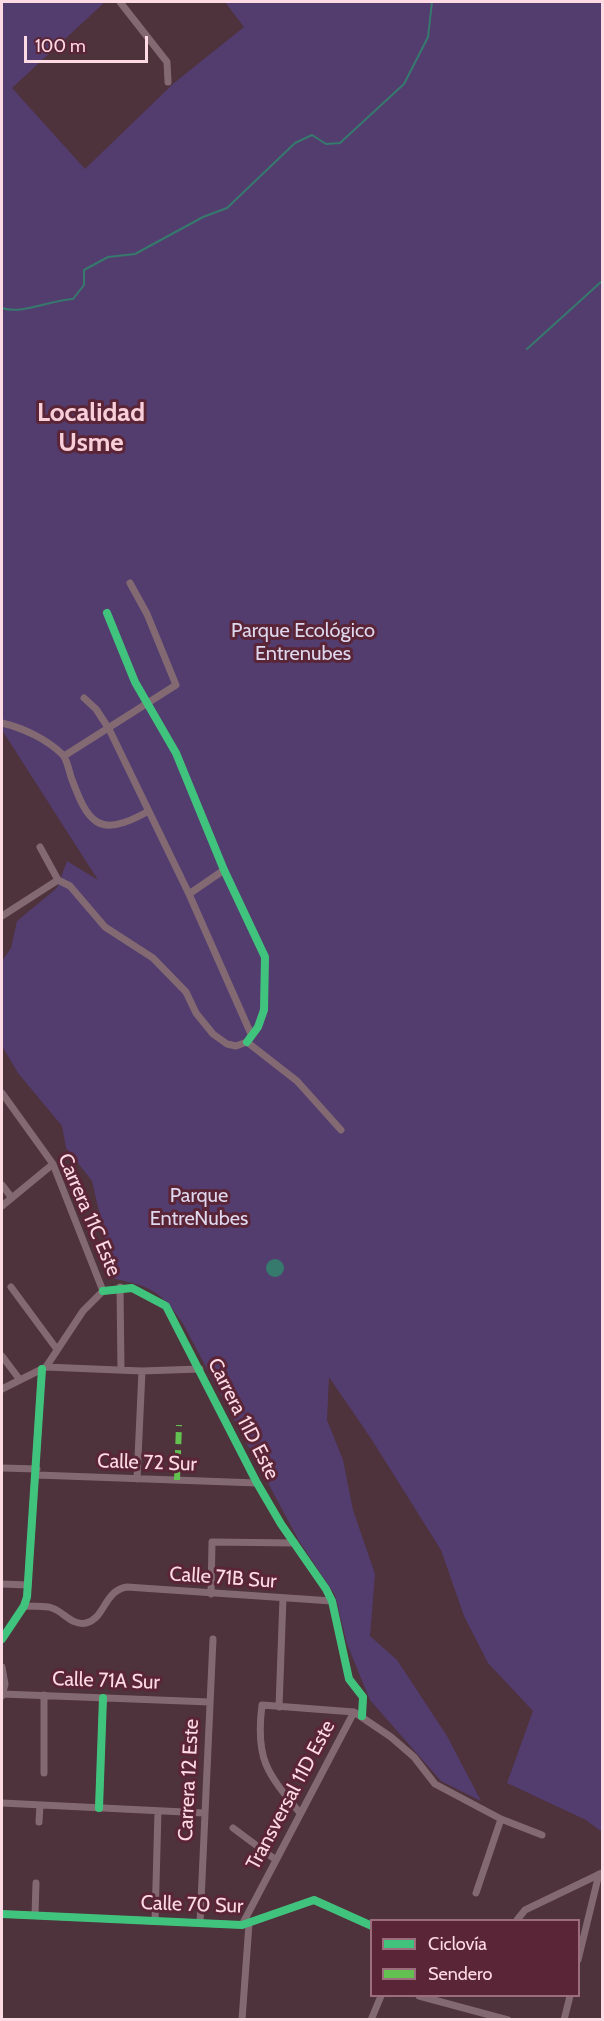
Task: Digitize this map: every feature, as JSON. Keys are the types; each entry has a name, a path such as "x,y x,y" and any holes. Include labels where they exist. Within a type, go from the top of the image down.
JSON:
{"street":[{"path":"120,2 167,62 168,82"},
{"path":"64,756 176,685 147,614 130,583"},
{"path":"40,846 58,880 70,886 105,927 153,958 186,992 196,1012 213,1034 227,1044 236,1046 247,1042 258,1027 264,1010 265,957 224,870 176,753 135,682 107,613"},
{"path":"84,698 96,708 109,729 147,812 189,894 251,1034"},
{"path":"2,723 23,728 64,756 83,810 92,819 109,826 128,822 147,812"},
{"path":"189,894 224,870"},
{"path":"2,916 58,880"},
{"path":"247,1042 297,1081 341,1130"},
{"name":"Carrera 11C Este","path":"2,1093 53,1164 103,1291"},
{"path":"2,1206 53,1164"},
{"path":"2,1185 12,1198"},
{"path":"11,1287 56,1348"},
{"path":"2,1639 24,1606 28,1585 44,1368 83,1311 103,1291 120,1287 121,1370"},
{"name":"Carrera 11D Este","path":"120,1287 132,1288 166,1306 257,1483 332,1601 350,1679 363,1697 362,1716"},
{"path":"2,1356 20,1380"},
{"path":"2,1389 44,1368 142,1371 200,1369"},
{"path":"137,1479 142,1371"},
{"name":"Calle 72 Sur","path":"2,1468 137,1479 257,1483"},
{"path":"211,1594 212,1542 295,1543"},
{"path":"2,1584 28,1585"},
{"name":"Calle 71B Sur","path":"24,1606 53,1608 69,1619 85,1623 99,1614 113,1592 127,1587 332,1601"},
{"path":"279,1707 283,1598"},
{"name":"Carrera 12 Este","path":"200,1923 213,1639"},
{"path":"2,1667 5,1684 2,1694"},
{"name":"Calle 71A Sur","path":"2,1694 210,1702"},
{"path":"44,1695 44,1773"},
{"path":"99,1808 103,1698"},
{"path":"300,1813 280,1788 264,1760 258,1743 262,1705 354,1712 414,1757 435,1784 501,1819 542,1835"},
{"name":"Transversal 11D Este","path":"246,1925 276,1860 354,1712"},
{"path":"2,1803 204,1813"},
{"path":"39,1822 40,1805"},
{"path":"155,1921 158,1811"},
{"path":"476,1893 501,1819"},
{"path":"233,1828 276,1860"},
{"path":"519,1919 525,1910 601,1873"},
{"path":"580,1956 601,1873"},
{"path":"36,1883 36,1915"},
{"name":"Calle 70 Sur","path":"2,1914 246,1925 314,1900 370,1925"},
{"path":"242,2019 246,1925"},
{"path":"371,2019 380,1997"},
{"path":"426,1997 508,2019"},
{"path":"564,2019 570,1997"}],"green space":[{"name":"Parque Ecológico Entrenubes","path":"2,2 105,2 12,88 85,169 174,83 244,27 225,2 602,2 602,1832 586,1820 507,1783 533,1711 488,1663 464,1616 441,1550 372,1440 329,1377 327,1420 343,1460 353,1510 375,1574 370,1636 397,1660 447,1736 481,1801 441,1781 370,1700 347,1644 335,1595 299,1541 182,1322 168,1304 154,1292 138,1284 115,1279 102,1258 107,1246 92,1181 66,1148 62,1126 18,1073 2,1046 2,961 11,948 17,921 57,888 67,861 98,880 2,730"}],"shaded area":[{"path":"275,1259 281,1262 284,1268 281,1274 275,1277 269,1274 266,1268 269,1262"}],"waterway":[{"path":"2,308 18,310 73,299 84,285 84,270 108,257 135,254 203,217 227,208 295,143 312,135 326,144 340,143 404,84 428,37 432,2"},
{"path":"527,349 602,281"}],"marked path":[{"path":"177,1480 179,1425"}],"cycle path":[{"path":"107,613 135,682 176,753 224,870 265,957 264,1010 258,1027 247,1042"},
{"path":"103,1291 132,1288 166,1306 257,1483 332,1601 349,1679 363,1697 362,1716"},
{"path":"2,1639 24,1606 27,1597 42,1369"},
{"path":"99,1808 103,1698"},
{"path":"2,1914 242,1925 314,1900 370,1925"}],"district":[{"name":"Localidad Usme","path":"91,428"}],"park label":[{"name":"Parque EntreNubes","path":"199,1208"}]}
